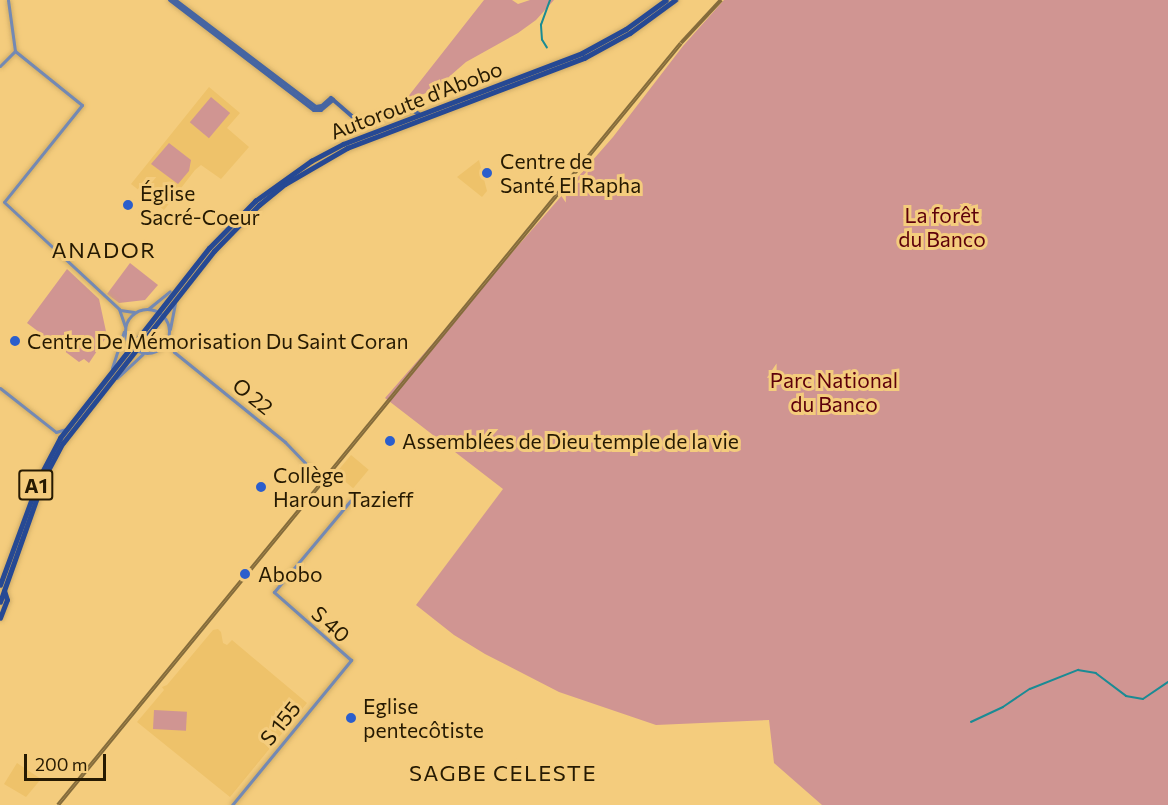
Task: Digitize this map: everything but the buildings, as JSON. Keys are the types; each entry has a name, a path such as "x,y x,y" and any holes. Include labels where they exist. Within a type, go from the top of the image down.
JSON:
{"main road":[{"path":"170,0 314,110 321,110 332,99"},
{"path":"175,0 316,107 332,99"},
{"name":"Autoroute d'Abobo","path":"132,348 160,314 181,283 232,223 283,180 343,144 582,53 618,34 666,0"},
{"name":"Autoroute d'Abobo","path":"160,314 176,299 242,221 285,184 325,159 386,131 584,58 630,33 675,0"},
{"path":"332,99 359,122 411,110 419,114"},
{"path":"170,291 181,283"},
{"name":"A1","path":"0,585 39,476 67,428 132,348"},
{"name":"A1","path":"0,602 49,469 67,438 108,385 132,348"},
{"path":"47,486 49,469"},
{"path":"0,618 7,600 4,591"}],"street":[{"path":"8,0 15,51 82,105 4,202 119,309 132,348 144,354"},
{"path":"0,66 15,51"},
{"path":"119,309 135,312 147,309 170,291"},
{"path":"159,351 168,339 176,299"},
{"path":"147,309 160,314 169,331"},
{"path":"111,372 125,328 135,312"},
{"path":"108,385 144,354 159,351 174,352 168,339"},
{"name":"O 22","path":"174,352 278,436 309,467"},
{"path":"0,388 56,432 67,428"},
{"name":"S 40","path":"350,501 274,592 351,660"},
{"name":"S 155","path":"232,805 351,660"}],"shaded area":[{"path":"209,87 240,113 227,128 249,147 221,179 201,165 164,210 131,184"},
{"path":"479,160 487,191 482,197 457,177"},
{"path":"351,455 369,470 353,488 336,473"},
{"path":"218,629 221,632 223,643 227,645 232,640 307,703 230,797 137,722 164,690 162,687 167,685 213,630"},
{"path":"17,763 41,779 26,797 4,784"}],"green space":[{"path":"484,0 512,0 518,4 530,0 554,0 536,20 518,33 466,62 435,89 403,103"},
{"name":"La forêt du Banco","path":"724,0 1168,0 1168,805 822,805 774,763 769,720 656,725 559,692 485,654 454,635 416,605 503,489 385,398 613,137 683,46"},
{"path":"211,97 230,113 209,138 190,122"},
{"path":"169,143 191,160 189,171 178,184 151,164"},
{"path":"130,263 158,285 145,300 119,303 107,294"},
{"path":"67,269 99,299 107,336 89,363 84,359 79,362 27,323"},
{"path":"154,710 187,712 186,731 153,729"}],"waterway":[{"path":"547,48 542,40 541,25 550,0"},
{"path":"971,722 1003,707 1030,689 1078,670 1096,673 1126,696 1143,699 1168,682"}],"railway":[{"path":"58,805 681,43 721,0"}],"place":[{"name":"Centre de Santé El Rapha","path":"487,173"},
{"name":"Église Sacré-Coeur","path":"128,205"},
{"name":"Centre De Mémorisation Du Saint Coran","path":"15,341"},
{"name":"Assemblées de Dieu temple de la vie","path":"390,441"},
{"name":"Collège Haroun Tazieff","path":"261,487"},
{"name":"Abobo","path":"245,574"},
{"name":"Eglise pentecôtiste","path":"351,718"}],"district":[{"name":"ANADOR","path":"104,250"},
{"name":"SAGBE CELESTE","path":"503,773"}],"park label":[{"name":"Parc National du Banco","path":"834,392"}]}
